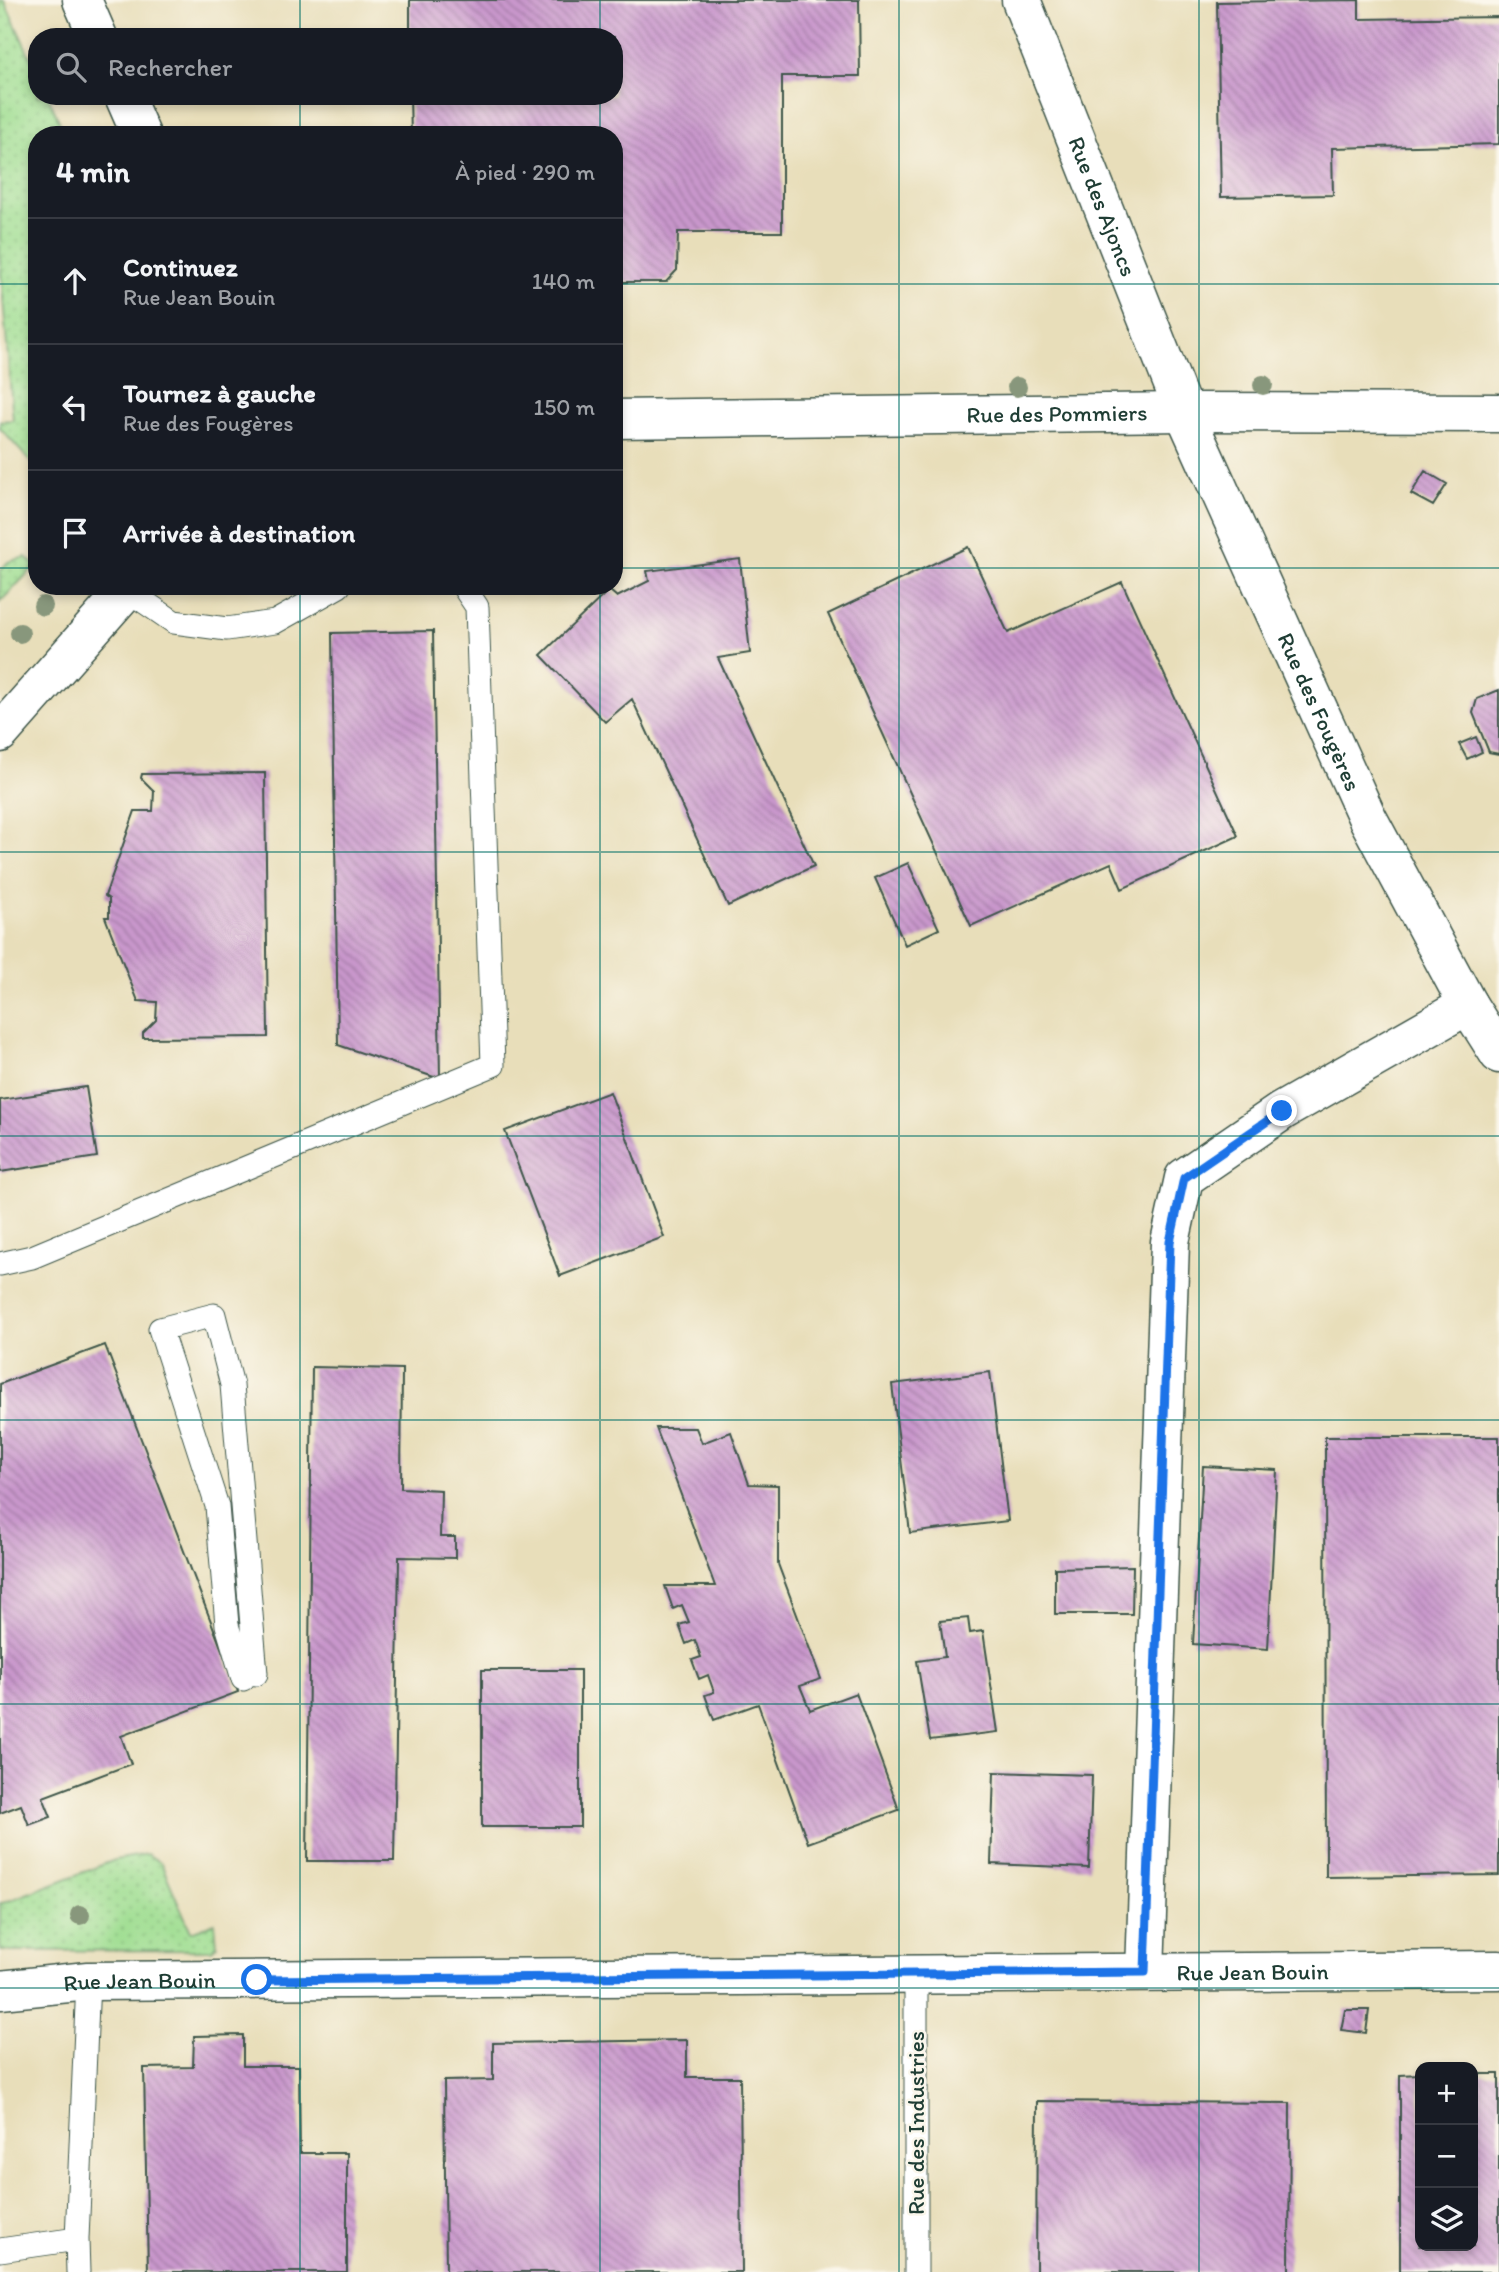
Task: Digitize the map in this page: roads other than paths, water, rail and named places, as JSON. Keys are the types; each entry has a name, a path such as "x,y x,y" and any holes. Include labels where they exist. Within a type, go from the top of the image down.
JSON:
{"street":[{"path":"82,0 94,28"},
{"name":"Rue des Ajoncs","path":"1021,0 1184,412"},
{"path":"128,105 137,126"},
{"name":"Rue des Pommiers","path":"623,419 1184,412 1499,413"},
{"name":"Rue des Fougères","path":"1184,412 1367,817 1468,1006 1499,1054"},
{"path":"0,733 122,595"},
{"path":"1145,1972 1170,1242 1184,1178 1282,1111 1468,1006"},
{"name":"Rue Jean Bouin","path":"0,1990 88,1981 1499,1970"}],"lane":[{"path":"137,595 174,622 227,629 275,622 323,595"},
{"path":"0,1264 32,1257 493,1065 477,607 469,595"},
{"path":"214,1315 232,1385 250,1677 227,1625 217,1506 160,1329 214,1315"},
{"name":"Rue des Industries","path":"916,1974 916,2272"},
{"path":"78,2272 77,2239 88,1981"},
{"path":"0,2250 77,2239"}]}
